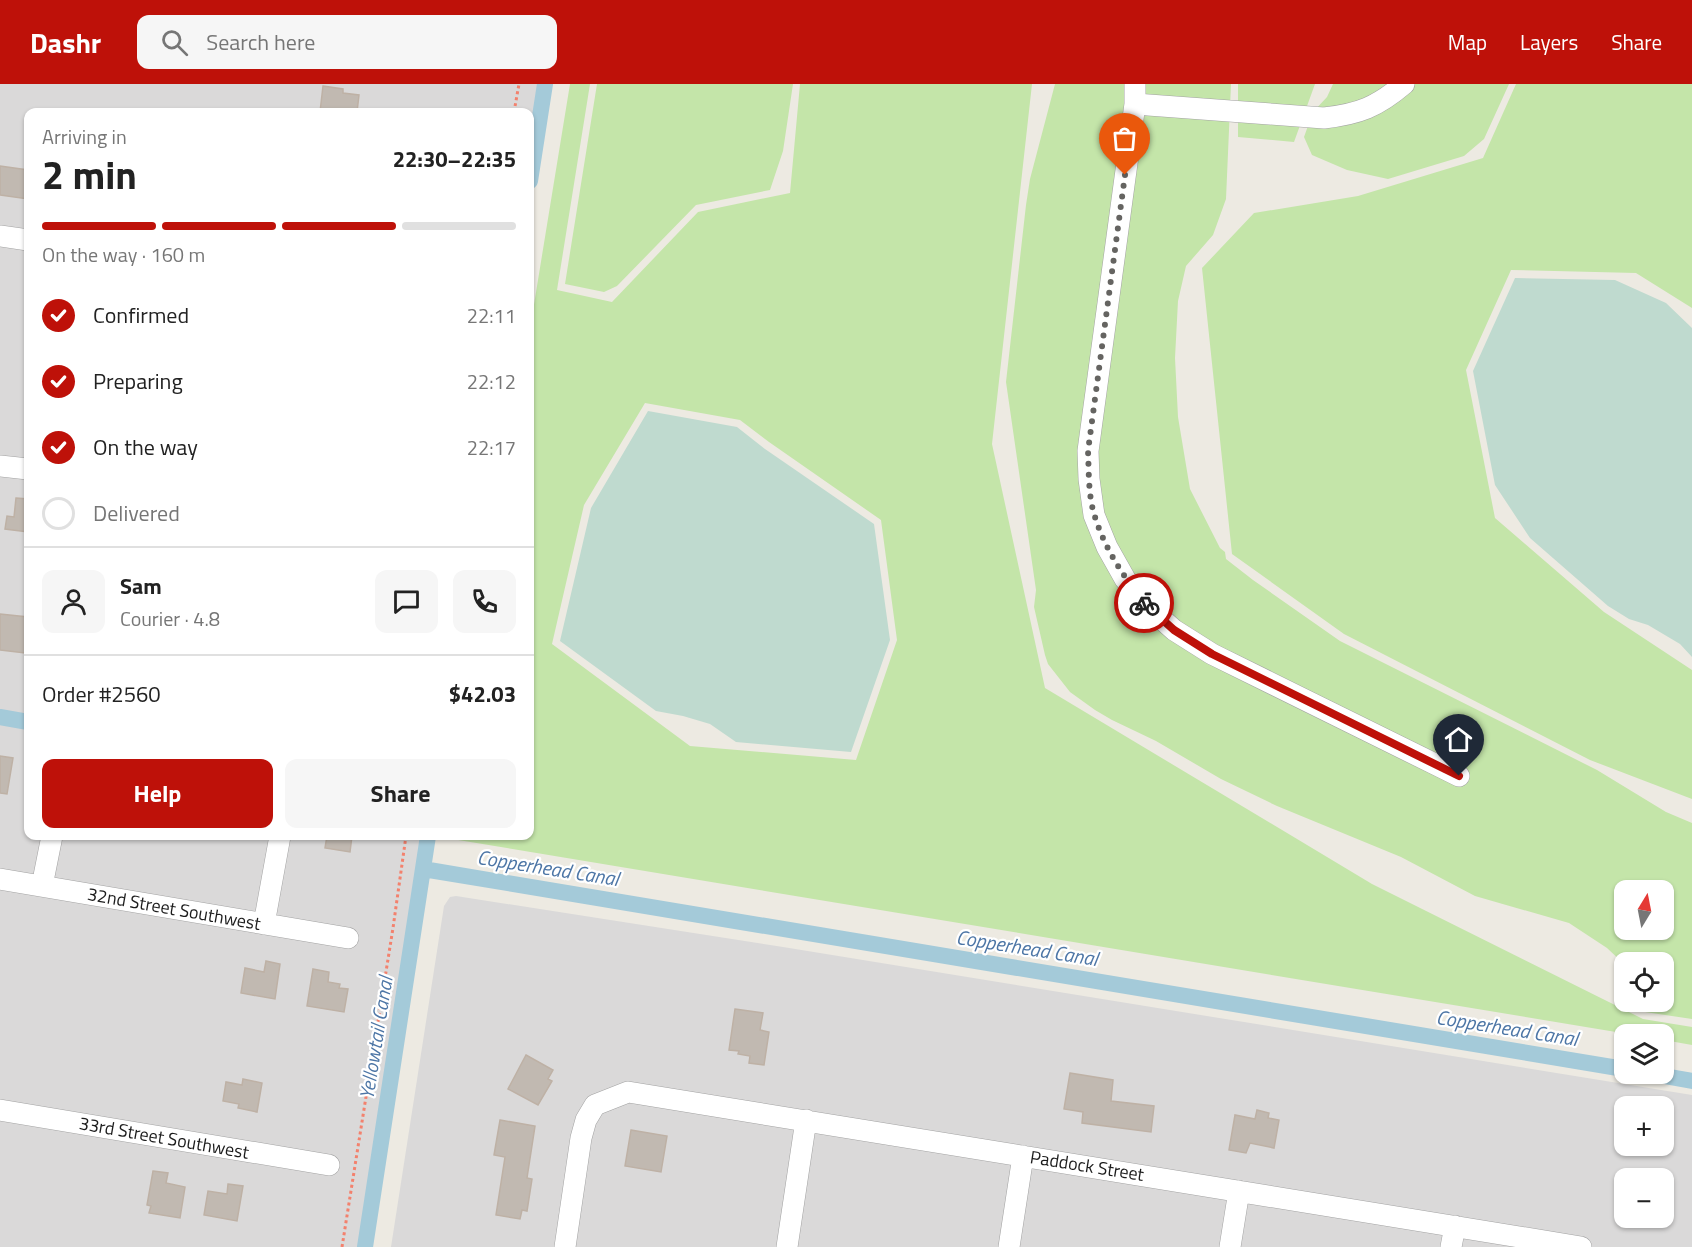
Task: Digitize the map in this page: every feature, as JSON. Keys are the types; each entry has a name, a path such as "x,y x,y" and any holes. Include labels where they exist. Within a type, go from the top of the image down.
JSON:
{"street":[{"path":"1404,84 1371,108 1348,115 1324,118 1135,94 1088,451 1089,479 1094,515 1107,548 1125,579 1146,605 1174,630 1212,654 1459,776"},
{"path":"0,236 24,239"},
{"path":"0,466 24,469"},
{"path":"42,886 51,840"},
{"path":"264,924 279,840"},
{"name":"32nd Street Southwest","path":"0,879 348,938"},
{"name":"Paddock Street","path":"565,1247 581,1138 586,1120 596,1105 628,1092 1239,1191 1453,1237 1581,1247"},
{"name":"33rd Street Southwest","path":"0,1110 329,1165"},
{"path":"787,1247 806,1120"},
{"path":"1009,1247 1023,1156"},
{"path":"1230,1247 1239,1191"}],"path":[{"path":"515,108 519,84"},
{"path":"342,1247 405,840"}],"shaded area":[{"path":"0,84 543,84 534,144 534,108 24,108 24,840 424,840 360,1247 0,1247"},
{"path":"456,896 1692,1095 1692,1247 391,1247 444,906 450,897"}],"green space":[{"path":"570,84 590,84 557,290 612,302 698,212 790,193 800,84 1032,84 992,444 1045,688 1372,884 1614,1005 1614,1012 1629,1012 1643,1019 1674,1024 1614,1024 1614,1032 458,840 534,840 534,304","holes":["645,403 740,420 881,520 897,640 856,760 690,746 552,644 584,505"]},
{"path":"597,84 793,84 783,151 770,190 696,205 617,286 604,292 565,284"},
{"path":"1055,84 1231,84 1226,199 1213,235 1186,266 1178,301 1175,358 1178,417 1190,489 1220,548 1225,552 1226,559 1340,641 1597,770 1666,812 1692,823 1692,1019 1645,1012 1674,1012 1674,952 1614,952 1614,955 1569,923 1475,896 1401,857 1277,806 1221,779 1156,741 1112,720 1070,692 1048,664 1034,607 1036,590 1006,382 1030,179"},
{"path":"1238,84 1315,84 1294,142 1238,137"},
{"path":"1333,84 1509,84 1484,139 1464,156 1388,179 1347,170 1312,155 1304,137 1313,112 1327,97"},
{"path":"1516,84 1692,84 1692,308 1636,273 1511,270 1466,370 1495,518 1604,612 1692,670 1692,799 1590,760 1344,634 1232,554 1202,268 1254,213 1358,196 1483,158"},
{"path":"1515,278 1615,280 1666,303 1692,328 1692,657 1680,644 1648,625 1629,619 1608,606 1530,538 1495,485 1473,371"},
{"path":"648,411 737,427 874,524 890,640 851,752 736,742 710,724 656,711 560,641 591,508"},
{"path":"1674,1024 1692,1027 1692,1045 1674,1042"}],"building":[{"path":"323,86 343,89 343,93 359,95 357,108 320,108"},
{"path":"0,166 24,169 24,198 0,195"},
{"path":"16,498 24,499 24,531 5,529 7,516 14,517"},
{"path":"0,614 24,617 24,653 0,650"},
{"path":"0,756 13,758 7,794 0,793"},
{"path":"326,840 352,840 350,852 325,848"},
{"path":"266,961 280,964 275,999 241,993 245,968 264,972"},
{"path":"313,969 329,972 328,982 340,984 339,988 348,989 344,1012 307,1006"},
{"path":"735,1009 763,1013 760,1030 769,1032 764,1065 749,1063 750,1056 729,1050"},
{"path":"526,1055 553,1070 548,1079 552,1081 538,1105 508,1089"},
{"path":"1070,1073 1113,1080 1111,1101 1154,1106 1151,1132 1082,1123 1083,1112 1064,1109"},
{"path":"243,1079 262,1083 257,1112 238,1108 239,1104 223,1101 226,1082 242,1085"},
{"path":"1257,1110 1269,1113 1268,1118 1279,1120 1274,1148 1250,1143 1246,1153 1229,1150 1235,1115 1255,1119"},
{"path":"500,1120 535,1126 527,1178 532,1179 527,1211 522,1210 520,1219 496,1215 505,1157 494,1155"},
{"path":"631,1130 667,1136 661,1172 625,1166"},
{"path":"153,1171 168,1173 166,1183 185,1187 180,1218 149,1213 151,1206 147,1205"},
{"path":"228,1184 243,1186 237,1221 204,1215 208,1191 227,1194"}],"waterway":[{"name":"Yellowtail Canal","path":"534,155 545,84"},
{"path":"0,717 24,721"},
{"name":"Yellowtail Canal","path":"365,1247 427,840"},
{"name":"Copperhead Canal","path":"423,869 1614,1067"},
{"name":"Copperhead Canal","path":"1674,1078 1692,1081"}],"way so far":[{"path":"1125,175 1088,451 1089,479 1094,515 1107,548 1125,579 1144,603"}],"route":[{"path":"1144,603 1174,630 1212,654 1459,776"}]}
